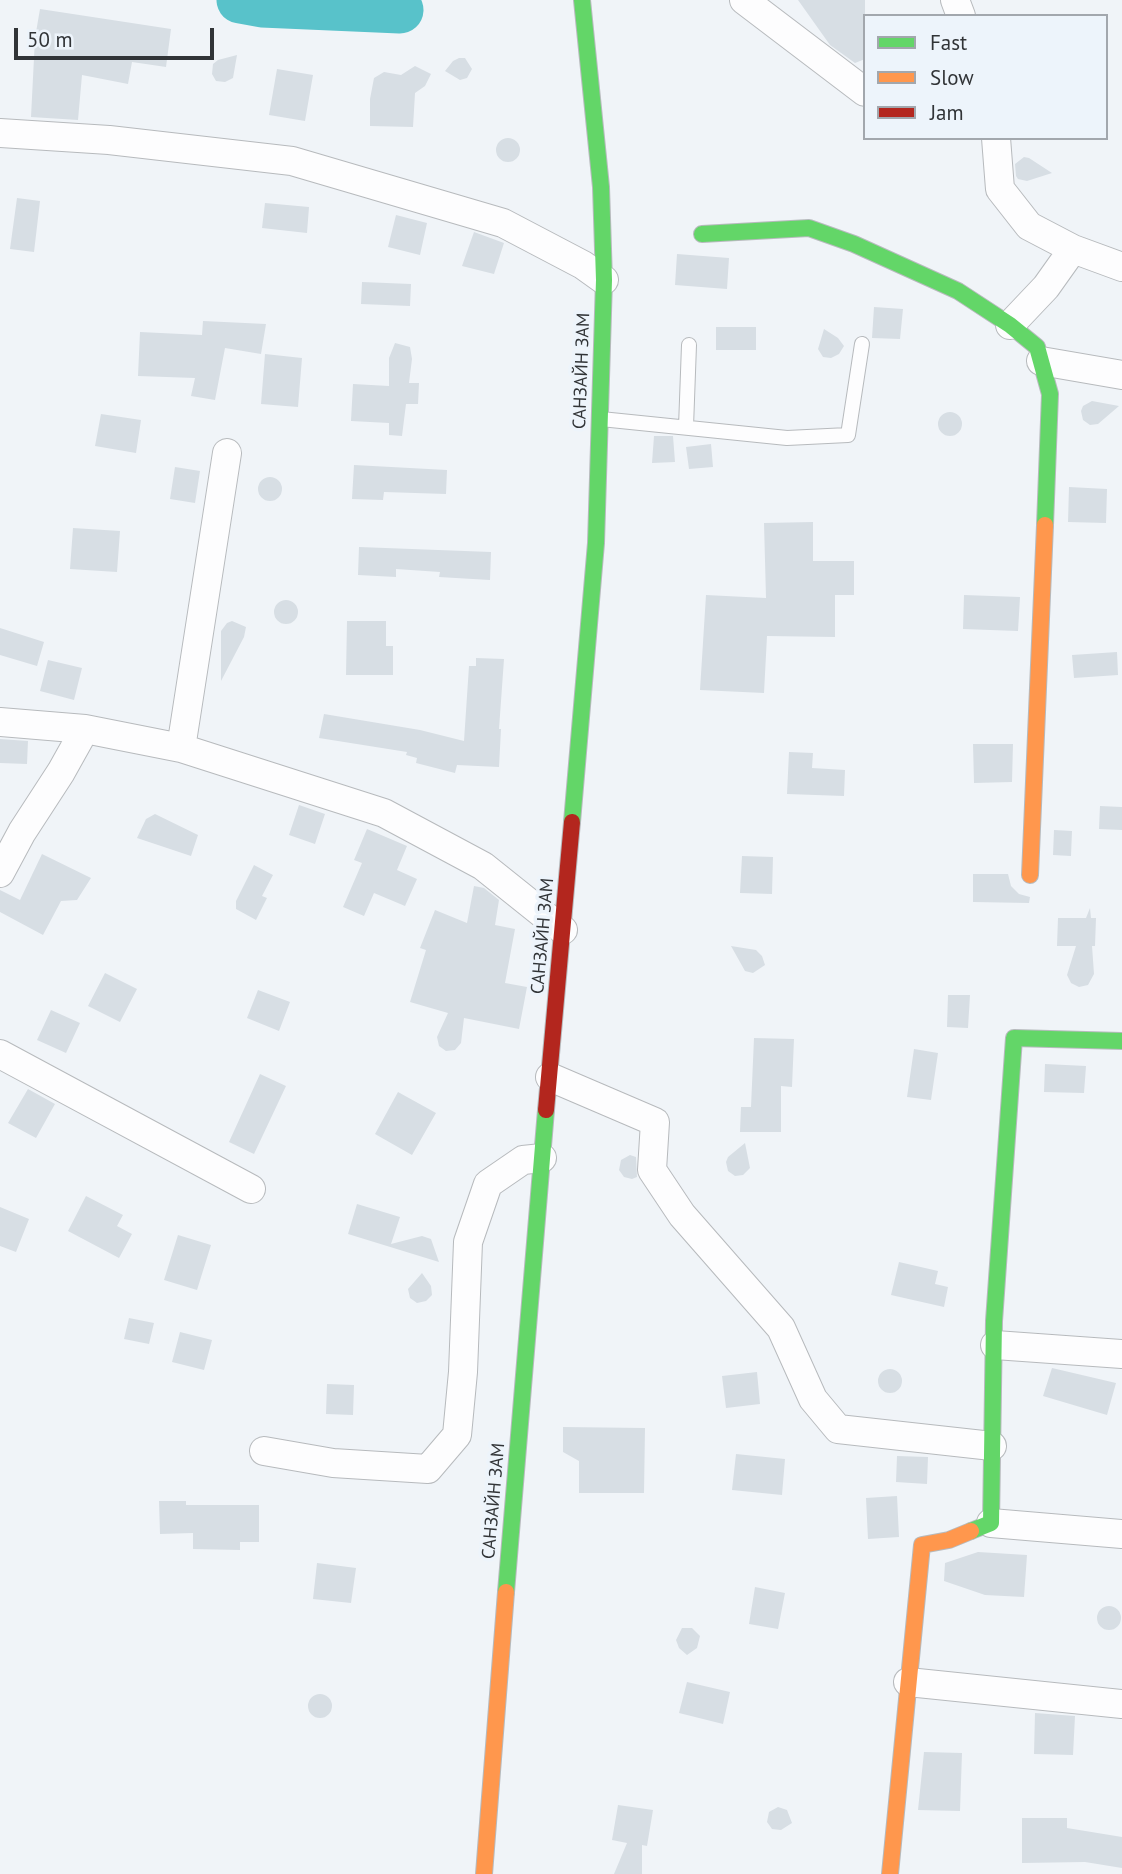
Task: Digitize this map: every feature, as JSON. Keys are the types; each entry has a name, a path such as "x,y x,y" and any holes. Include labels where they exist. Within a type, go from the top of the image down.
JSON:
{"street":[{"name":"САНЗАЙН ЗАМ","path":"484,1874 542,1158 596,543 604,280 601,187 582,0"},
{"path":"744,0 863,90"},
{"path":"0,133 108,140 292,161 503,223 583,265 604,280"},
{"path":"996,140 1000,189 1029,226 1073,249 1122,267"},
{"path":"702,234 809,228 854,244 958,291 1010,325 1037,347 1050,394 1030,875"},
{"path":"1010,325 1046,287 1073,249"},
{"path":"1041,361 1122,375"},
{"path":"181,748 227,453"},
{"path":"0,722 85,729 181,748 384,813 483,866 563,930"},
{"path":"0,873 85,729"},
{"path":"991,1523 994,1321 1014,1038 1122,1041"},
{"path":"0,1054 251,1189"},
{"path":"550,1077 655,1122 652,1170 682,1215 781,1328 813,1399 838,1429 992,1446"},
{"path":"264,1451 333,1463 428,1469 457,1435 463,1371 468,1242 488,1184 523,1160 542,1158"},
{"path":"995,1345 1122,1354"},
{"path":"890,1874 922,1545 949,1540 991,1523 1122,1534"},
{"path":"908,1682 1122,1704"}],"lane":[{"path":"600,419 788,438 848,435 862,344"},
{"path":"686,427 689,345"}],"building":[{"path":"798,0 865,0 863,60 855,63 830,45"},
{"path":"40,9 171,29 166,67 132,62 128,84 82,75 78,120 31,117 35,38"},
{"path":"237,55 233,78 225,82 216,81 212,74 213,64"},
{"path":"459,58 465,58 472,69 467,78 460,80 445,71"},
{"path":"415,66 431,74 425,86 415,93 413,127 370,126 370,99 374,78 384,72 401,75"},
{"path":"277,69 313,75 305,121 269,115"},
{"path":"508,138 516,142 520,150 516,158 508,162 500,158 496,150 500,142"},
{"path":"1024,157 1052,173 1027,181 1018,179 1015,164"},
{"path":"17,198 40,201 34,252 10,249"},
{"path":"265,203 309,207 307,233 262,228"},
{"path":"396,215 427,223 420,255 388,247"},
{"path":"474,232 504,243 494,274 462,266"},
{"path":"677,254 729,258 727,289 675,285"},
{"path":"362,282 411,284 410,306 361,304"},
{"path":"874,307 903,309 900,339 872,338"},
{"path":"203,321 266,324 261,354 225,348 215,400 191,396 195,378 138,376 140,332 202,335"},
{"path":"716,327 756,327 756,350 716,350"},
{"path":"824,329 838,338 844,346 839,354 831,358 823,357 818,349"},
{"path":"395,343 410,347 412,359 409,383 419,383 418,404 406,404 402,436 389,435 389,423 351,421 353,384 389,386 389,358"},
{"path":"265,354 302,358 298,407 261,404"},
{"path":"1092,401 1119,406 1098,424 1090,425 1083,420 1081,411 1083,406"},
{"path":"950,412 961,419 962,424 955,435 950,436 939,429 938,424 945,413"},
{"path":"101,414 141,420 136,453 95,446"},
{"path":"654,436 673,436 675,462 652,463"},
{"path":"711,444 713,467 689,469 686,447"},
{"path":"354,465 447,470 446,494 384,492 383,500 352,499"},
{"path":"175,467 200,471 195,503 170,499"},
{"path":"270,477 281,484 282,489 275,500 270,501 259,494 258,489 265,478"},
{"path":"1069,487 1107,489 1106,523 1068,522"},
{"path":"813,522 813,561 854,561 854,595 835,595 835,637 767,636 764,693 700,690 706,595 766,598 764,523"},
{"path":"73,528 120,531 117,572 70,569"},
{"path":"359,547 491,552 490,580 439,577 440,572 396,569 396,577 358,575"},
{"path":"964,595 1020,597 1018,631 963,629"},
{"path":"286,600 297,607 298,612 291,623 286,624 275,617 274,612 281,601"},
{"path":"232,621 246,627 244,637 221,681 221,631"},
{"path":"347,621 386,621 386,646 393,646 393,675 346,675"},
{"path":"0,628 44,642 37,666 0,655"},
{"path":"1117,652 1118,675 1074,678 1072,655"},
{"path":"476,658 504,659 499,767 457,765 455,773 416,763 417,758 406,755 407,752 319,738 324,714 420,730 464,741 469,666 476,666"},
{"path":"48,660 82,668 74,700 40,691"},
{"path":"0,739 28,741 27,764 0,763"},
{"path":"973,744 1013,744 1012,782 974,783"},
{"path":"789,752 813,753 812,768 845,770 844,796 787,794"},
{"path":"299,805 325,814 315,844 289,835"},
{"path":"1100,806 1122,807 1122,830 1099,829"},
{"path":"155,814 198,835 191,856 137,838 146,819"},
{"path":"367,829 407,846 397,870 417,879 405,906 374,893 364,916 343,907 362,863 354,860"},
{"path":"1054,830 1072,831 1071,856 1053,855"},
{"path":"42,854 91,878 77,900 61,901 43,935 0,912 0,890 20,900"},
{"path":"742,856 773,857 772,894 740,893"},
{"path":"254,865 273,875 262,896 267,898 256,920 236,909 236,901"},
{"path":"973,874 1008,874 1011,886 1019,894 1030,897 1029,903 973,902"},
{"path":"474,886 484,888 499,900 495,925 515,929 505,983 527,987 519,1029 464,1018 461,1043 455,1050 446,1051 439,1046 437,1037 448,1013 410,1002 426,950 420,948 435,910 467,923"},
{"path":"1090,908 1091,918 1096,918 1095,946 1092,946 1094,974 1088,985 1079,987 1071,983 1067,975 1076,946 1057,946 1058,918 1086,918"},
{"path":"731,946 756,950 765,965 753,973 745,971"},
{"path":"105,973 137,989 120,1022 88,1006"},
{"path":"258,990 290,1002 279,1031 247,1018"},
{"path":"948,995 970,995 968,1028 947,1027"},
{"path":"51,1010 80,1023 66,1053 37,1040"},
{"path":"754,1038 794,1039 792,1087 781,1086 781,1132 740,1132 741,1107 751,1107"},
{"path":"914,1049 938,1053 931,1100 907,1097"},
{"path":"1045,1064 1086,1066 1084,1093 1044,1092"},
{"path":"260,1074 286,1086 254,1154 229,1142"},
{"path":"28,1089 55,1104 36,1138 8,1123"},
{"path":"398,1092 436,1113 412,1155 375,1134"},
{"path":"745,1143 750,1168 743,1175 735,1176 728,1171 726,1162 728,1157"},
{"path":"630,1155 636,1157 637,1177 632,1179 624,1177 619,1170 621,1160"},
{"path":"86,1196 123,1215 117,1226 132,1234 119,1258 68,1231"},
{"path":"357,1204 400,1217 391,1244 422,1236 431,1239 439,1262 348,1234"},
{"path":"0,1207 29,1219 16,1252 0,1246"},
{"path":"178,1235 211,1245 197,1290 164,1280"},
{"path":"899,1262 938,1271 935,1284 948,1287 944,1307 891,1295"},
{"path":"422,1273 431,1286 432,1295 426,1301 417,1303 410,1298 408,1289"},
{"path":"129,1318 154,1323 149,1344 124,1339"},
{"path":"180,1332 212,1340 204,1370 172,1362"},
{"path":"1052,1368 1116,1383 1107,1415 1043,1396"},
{"path":"890,1369 901,1376 902,1381 895,1392 890,1393 879,1386 878,1381 885,1370"},
{"path":"757,1372 760,1404 726,1408 722,1376"},
{"path":"327,1384 354,1385 353,1415 326,1414"},
{"path":"563,1427 645,1428 644,1493 579,1493 579,1461 563,1452"},
{"path":"736,1454 785,1459 782,1495 732,1490"},
{"path":"897,1456 928,1457 927,1484 896,1482"},
{"path":"897,1496 899,1537 868,1539 866,1498"},
{"path":"159,1501 186,1501 186,1505 259,1505 259,1542 240,1542 240,1550 193,1549 193,1533 160,1534"},
{"path":"978,1552 1027,1555 1024,1597 985,1595 944,1581 945,1563"},
{"path":"317,1563 356,1568 351,1603 313,1599"},
{"path":"755,1587 785,1593 778,1629 749,1624"},
{"path":"1109,1606 1120,1613 1121,1618 1114,1629 1109,1630 1098,1623 1097,1618 1104,1607"},
{"path":"682,1628 692,1628 700,1636 697,1648 687,1655 679,1648 676,1640"},
{"path":"687,1682 730,1692 723,1724 679,1713"},
{"path":"320,1694 331,1701 332,1706 325,1717 320,1718 309,1711 308,1706 315,1695"},
{"path":"1035,1713 1075,1716 1073,1755 1034,1754"},
{"path":"924,1752 962,1753 960,1811 918,1810"},
{"path":"618,1805 653,1810 647,1846 642,1845 642,1874 614,1874 627,1843 612,1840"},
{"path":"778,1807 787,1810 792,1823 781,1830 772,1829 767,1822 769,1812"},
{"path":"1022,1818 1067,1818 1067,1828 1122,1837 1122,1868 1085,1862 1022,1863"}],"waterway":[{"path":"240,0 262,4 400,10"}],"traffic: fast":[{"path":"572,822 596,543 604,280 601,187 582,0"},
{"path":"702,234 809,228 854,244 958,291 1010,325 1037,347 1050,394 1045,525"},
{"path":"971,1531 991,1523 994,1321 1014,1038 1122,1041"},
{"path":"506,1592 546,1110"}],"traffic: slow":[{"path":"1030,875 1045,525"},
{"path":"890,1874 922,1545 949,1540 971,1531"},
{"path":"484,1874 506,1592"}],"traffic: jam":[{"path":"546,1110 572,822"}]}
